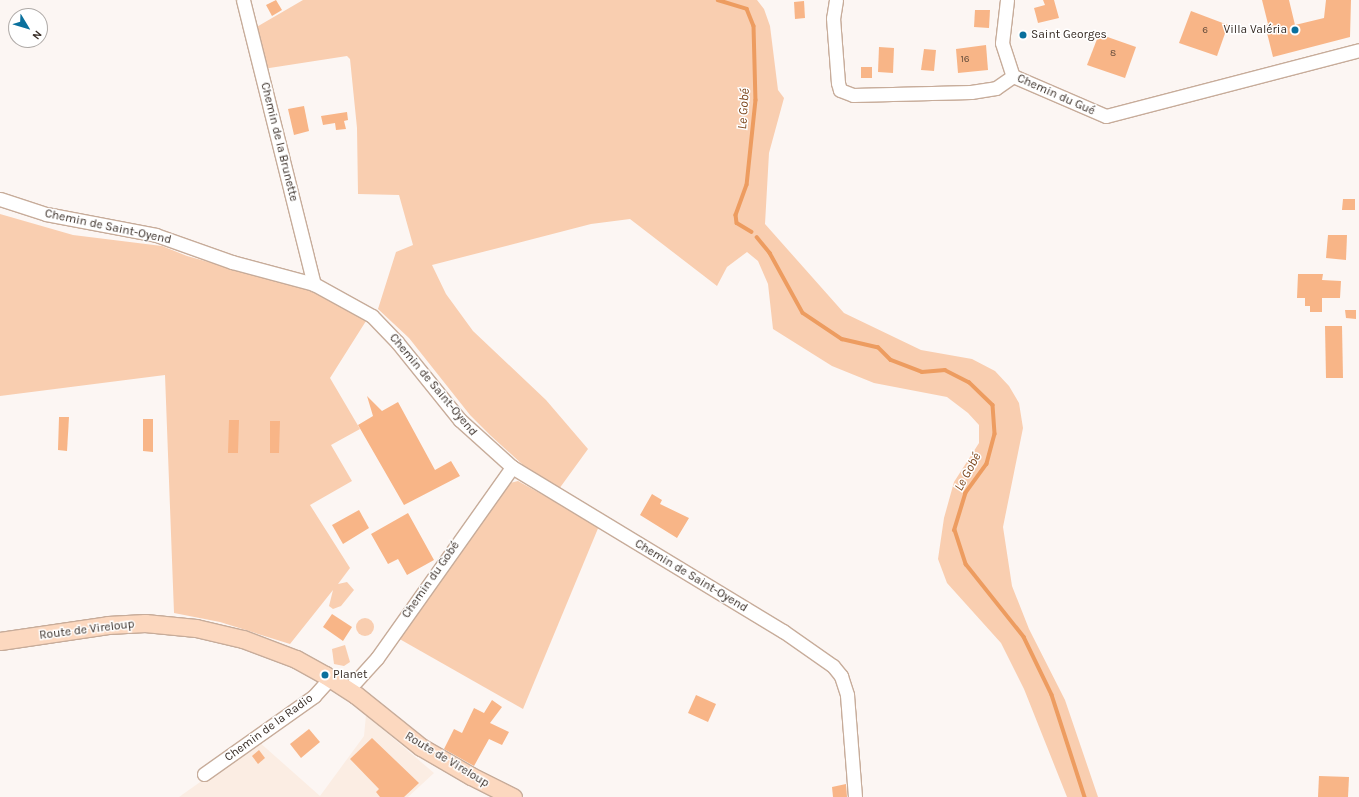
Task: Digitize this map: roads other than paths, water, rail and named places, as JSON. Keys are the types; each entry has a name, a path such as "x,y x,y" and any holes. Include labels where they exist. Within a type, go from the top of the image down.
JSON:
{"main road":[{"name":"Route de Vireloup","path":"0,641 108,625 172,624 243,639 296,659 330,678 348,690 421,747 513,797"}],"street":[{"name":"Chemin de la Brunette","path":"243,0 314,284"},
{"name":"Chemin du Gué","path":"836,0 833,18 840,90 853,95 971,92 996,88 1013,76 1106,116 1359,50"},
{"path":"1007,0 1002,43 1013,76"},
{"name":"Chemin de Saint-Oyend","path":"0,199 46,214 156,235 232,262 314,284 355,305 386,329 460,420 512,467 826,659 841,676 848,695 855,797"},
{"name":"Chemin du Gobé","path":"348,690 377,658 512,467"},
{"name":"Chemin de la Radio","path":"204,774 314,696 330,678"}],"waterway":[{"name":"Le Gobé","path":"718,0 747,9 754,26 756,100 747,185 736,215 737,223 752,232"},
{"name":"Le Gobé","path":"757,237 770,253 803,313 842,339 878,347 891,360 922,372 945,370 969,382 993,405 995,434 987,464 966,493 955,530 966,564 1024,637 1052,695 1085,797"}],"place":[{"name":"Villa Valéria","path":"1295,30"},
{"name":"Saint Georges","path":"1023,35"},
{"name":"Planet","path":"325,675"}]}
